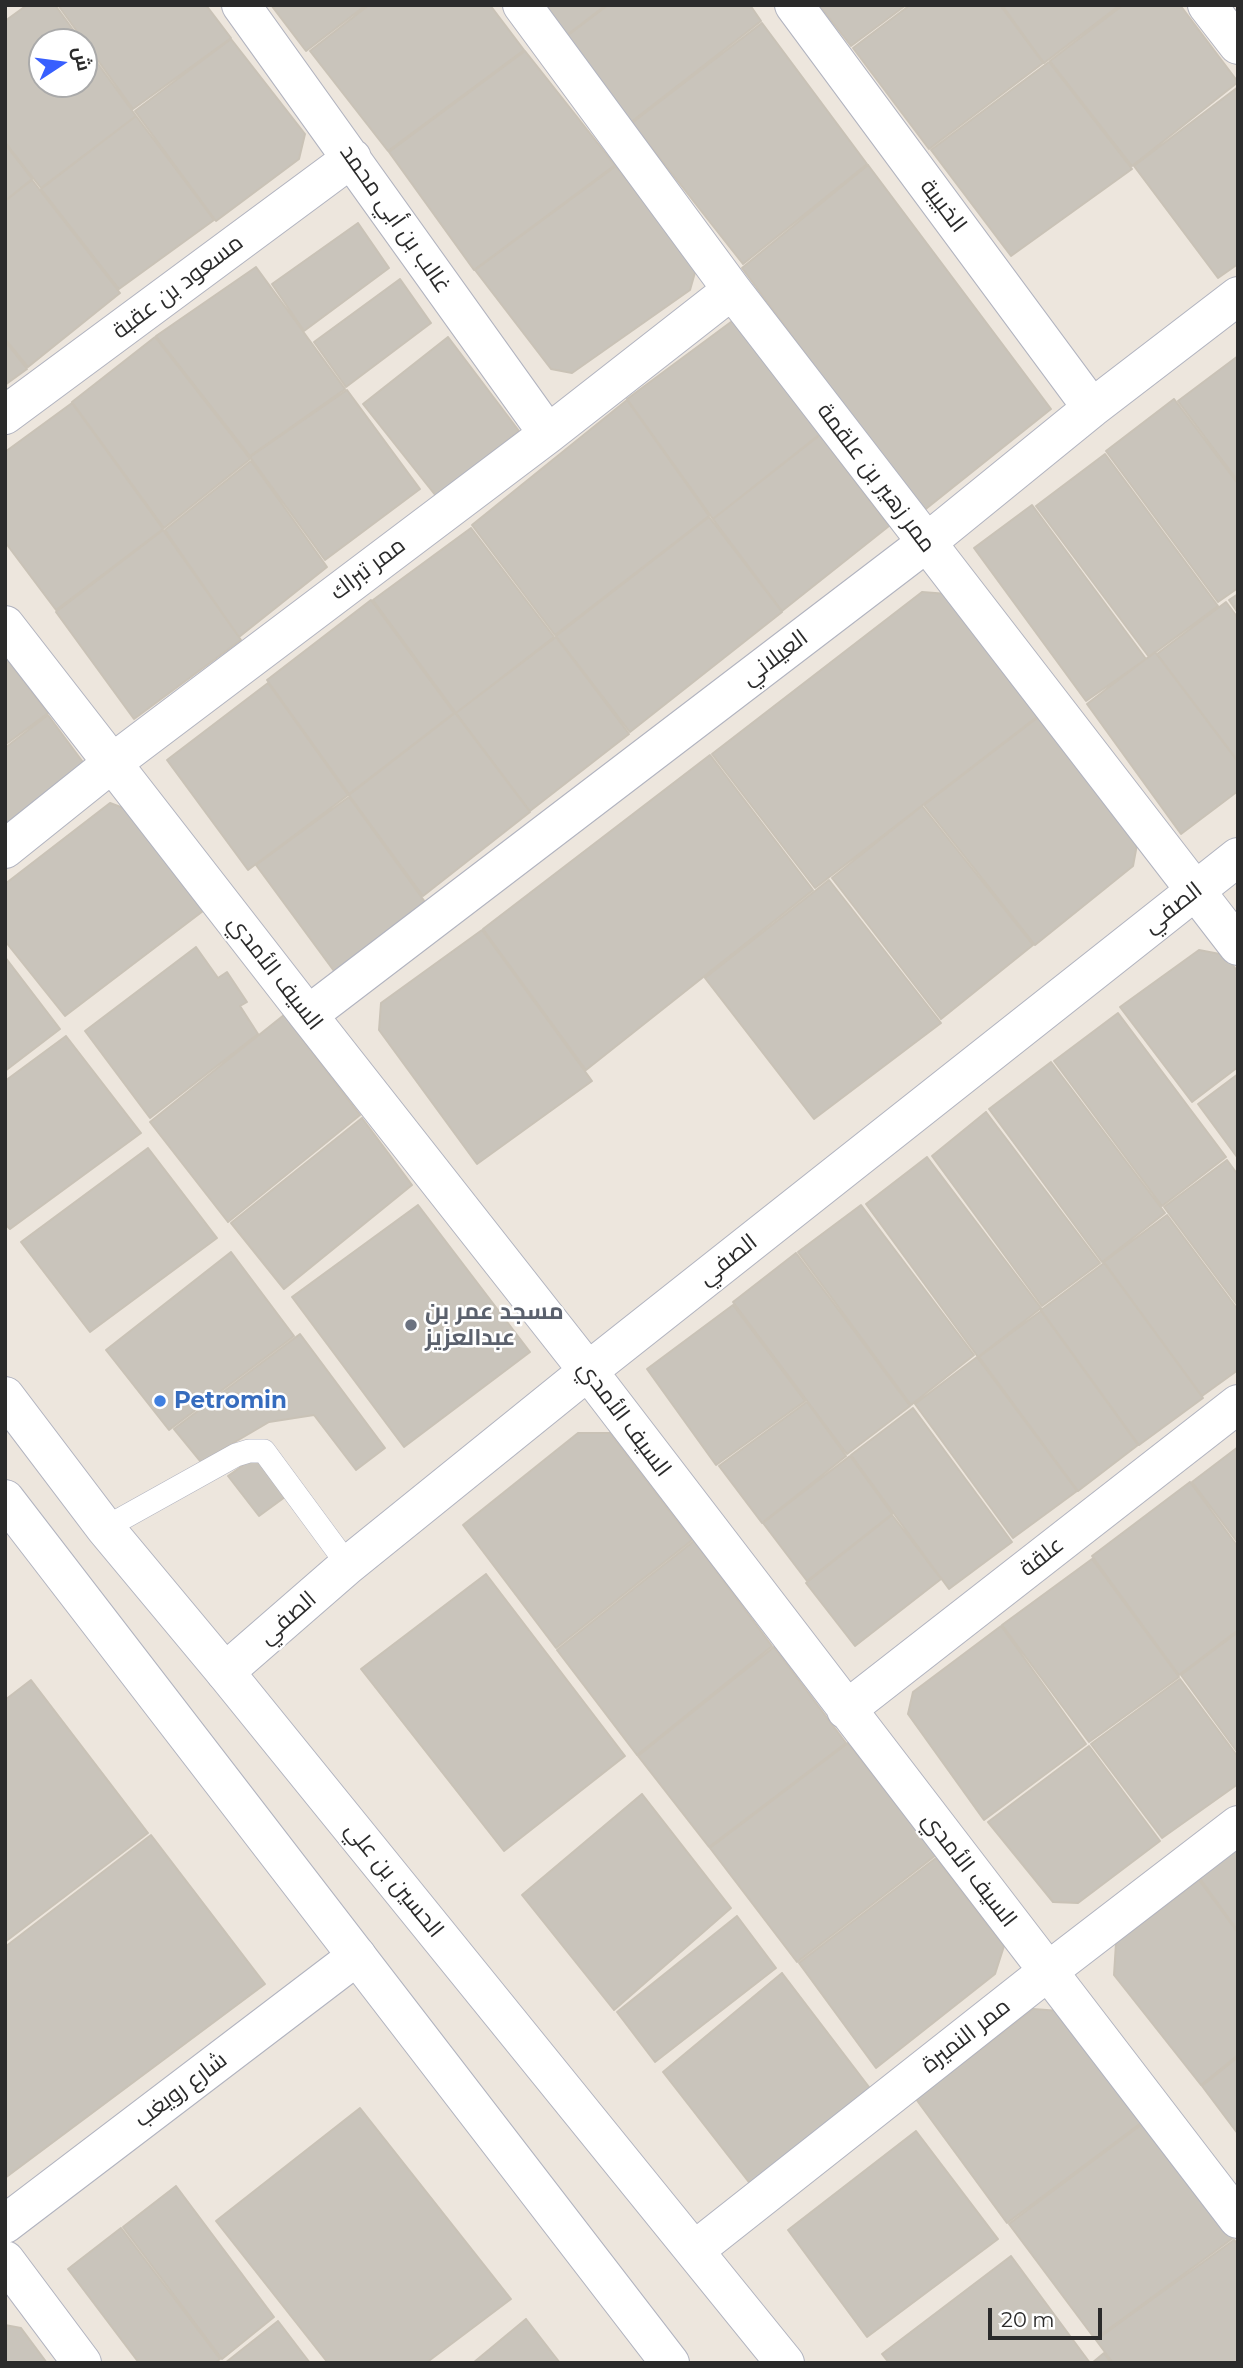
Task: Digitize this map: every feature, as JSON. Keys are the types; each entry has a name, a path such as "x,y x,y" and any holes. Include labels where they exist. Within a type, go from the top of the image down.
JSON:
{"street":[{"name":"غالب بن أبي محمد","path":"241,5 548,434"},
{"name":"ممر زهير بن علقمة","path":"522,5 732,290 1238,946"},
{"name":"الخبيبة","path":"794,5 1092,408"},
{"path":"1207,5 1238,45"},
{"name":"مسعود بن عقبة","path":"5,415 352,158"},
{"name":"ممر تبراك","path":"5,849 111,764 548,434 732,290"},
{"name":"العيلاني","path":"308,1015 926,543 1092,408 1238,296"},
{"name":"السيف الأمدي","path":"5,625 588,1371 1238,2219"},
{"name":"الصفي","path":"225,1672 348,1565 588,1371 1238,857"},
{"name":"الحسين بن علي","path":"5,1396 105,1528 695,2249 785,2363"},
{"name":"علقة","path":"846,1710 1238,1404"},
{"path":"5,1499 670,2363"},
{"name":"ممر النميرة","path":"695,2249 1238,1825"},
{"name":"شارع رويغب","path":"5,2224 358,1956"},
{"path":"5,2260 82,2363"}],"lane":[{"path":"105,1528 236,1455 249,1451 264,1451 348,1565"}],"building":[{"path":"27,5 55,5 72,28 28,28 28,98 98,98 98,64 136,116 41,188 5,142 5,21"},
{"path":"58,5 206,5 231,38 133,109 98,60 98,28 75,28"},
{"path":"271,5 366,5 306,51"},
{"path":"369,5 490,5 524,50 388,151 310,51"},
{"path":"545,5 606,5 567,35"},
{"path":"608,5 750,5 761,21 631,122 567,36"},
{"path":"819,5 906,5 851,46"},
{"path":"910,5 1000,5 1043,63 929,149 853,48"},
{"path":"1002,5 1120,5 1044,63"},
{"path":"1123,5 1180,5 1238,82 1132,166 1050,61"},
{"path":"762,23 867,164 743,264 632,123"},
{"path":"231,39 305,134 299,159 216,221 135,111"},
{"path":"525,51 615,165 474,270 389,152"},
{"path":"1049,62 1132,169 1011,256 931,150"},
{"path":"1238,87 1238,264 1218,278 1134,166"},
{"path":"136,116 214,220 119,289 41,189"},
{"path":"5,144 32,179 5,201"},
{"path":"868,165 1051,409 922,512 742,268"},
{"path":"616,166 696,269 690,290 572,373 551,369 475,270"},
{"path":"32,180 120,293 28,367 5,339 5,201"},
{"path":"358,223 389,268 304,331 272,284"},
{"path":"256,267 345,389 250,456 156,336"},
{"path":"400,279 431,323 346,387 314,342"},
{"path":"735,319 820,434 713,519 627,399"},
{"path":"155,337 250,459 164,528 72,402"},
{"path":"448,337 519,431 436,496 363,404"},
{"path":"5,341 27,369 5,385"},
{"path":"1238,356 1238,481 1178,401"},
{"path":"347,390 420,489 325,560 250,457"},
{"path":"1174,399 1238,484 1238,588 1218,602 1106,451"},
{"path":"627,400 709,516 555,635 472,525"},
{"path":"72,403 163,529 56,610 5,542 5,452"},
{"path":"820,435 889,526 782,611 713,519"},
{"path":"1105,454 1218,606 1149,657 1036,506"},
{"path":"251,461 327,567 239,637 165,530"},
{"path":"1032,505 1146,659 1086,701 974,548"},
{"path":"709,517 782,612 630,732 556,636"},
{"path":"471,528 554,637 456,713 373,600"},
{"path":"163,530 241,640 134,719 56,612"},
{"path":"922,592 948,594 1038,716 815,888 712,754"},
{"path":"1238,594 1238,613 1229,600"},
{"path":"371,600 454,713 349,794 267,680"},
{"path":"1226,602 1238,618 1238,761 1157,654"},
{"path":"556,637 629,734 530,811 456,713"},
{"path":"1155,652 1238,762 1238,791 1181,834 1087,704"},
{"path":"5,656 48,713 5,745"},
{"path":"268,683 348,795 248,870 167,760"},
{"path":"455,713 530,812 423,896 349,795"},
{"path":"48,715 85,765 5,827 5,748"},
{"path":"1041,715 1138,839 1133,866 1035,945 924,805"},
{"path":"710,755 813,890 586,1070 483,929"},
{"path":"349,797 425,902 334,971 256,865"},
{"path":"110,803 126,809 203,911 65,1016 5,941 5,884"},
{"path":"922,806 1033,945 941,1019 832,878"},
{"path":"829,880 941,1023 814,1119 705,978"},
{"path":"482,930 592,1081 477,1164 379,1030 381,1003"},
{"path":"196,947 218,978 227,972 247,1002 240,1006 258,1034 150,1118 85,1031"},
{"path":"1199,950 1225,955 1238,972 1238,1067 1192,1102 1120,1007"},
{"path":"5,957 60,1029 5,1071"},
{"path":"1118,1013 1226,1157 1162,1206 1054,1061"},
{"path":"284,1015 360,1115 228,1222 150,1122"},
{"path":"66,1036 141,1133 10,1229 5,1224 5,1081"},
{"path":"1051,1062 1165,1213 1102,1262 989,1109"},
{"path":"1238,1074 1238,1156 1237,1157 1198,1104"},
{"path":"986,1112 1100,1263 1042,1306 932,1156"},
{"path":"362,1118 412,1185 284,1289 231,1223"},
{"path":"148,1148 217,1238 90,1332 21,1242"},
{"path":"927,1157 1041,1308 978,1357 866,1204"},
{"path":"1227,1160 1238,1175 1238,1306 1164,1207"},
{"name":"مسجد عمر بن عبدالعزيز","path":"418,1205 530,1352 404,1447 292,1297"},
{"path":"861,1205 974,1355 911,1405 798,1252"},
{"path":"1167,1215 1238,1310 1238,1370 1202,1396 1104,1262"},
{"path":"231,1252 294,1336 169,1430 106,1350"},
{"path":"796,1253 910,1406 847,1454 733,1302"},
{"path":"1104,1263 1203,1398 1139,1445 1041,1310"},
{"path":"733,1305 805,1401 716,1465 647,1369"},
{"path":"1041,1311 1138,1445 1078,1491 979,1357"},
{"path":"300,1334 385,1448 356,1470 314,1415 269,1422 201,1462 174,1429"},
{"path":"977,1357 1077,1491 1013,1538 915,1404"},
{"path":"807,1402 846,1456 762,1523 719,1466"},
{"path":"913,1408 1012,1542 949,1589 851,1455"},
{"path":"578,1433 610,1433 692,1540 556,1648 463,1525"},
{"path":"1238,1447 1238,1543 1192,1482"},
{"path":"850,1456 892,1514 807,1581 763,1523"},
{"path":"255,1457 285,1497 259,1516 228,1476"},
{"path":"1190,1482 1238,1547 1238,1630 1179,1675 1092,1556"},
{"path":"892,1515 941,1579 855,1646 806,1583"},
{"path":"694,1541 772,1646 637,1755 557,1650"},
{"path":"1092,1559 1179,1677 1089,1742 1002,1625"},
{"path":"486,1574 625,1756 504,1851 361,1669"},
{"path":"1001,1626 1086,1744 984,1820 908,1714 913,1692"},
{"path":"1238,1632 1238,1753 1181,1675"},
{"path":"774,1647 846,1743 709,1847 638,1756"},
{"path":"1180,1679 1238,1757 1238,1784 1162,1838 1091,1744"},
{"path":"31,1680 148,1833 5,1942 5,1700"},
{"path":"848,1743 936,1855 797,1962 710,1848"},
{"path":"1089,1746 1160,1841 1078,1903 1053,1902 988,1822"},
{"path":"642,1794 731,1908 614,2010 522,1895"},
{"path":"151,1835 265,1984 5,2178 5,1947"},
{"path":"1238,1848 1238,1931 1199,1877"},
{"path":"936,1858 1004,1946 995,1974 876,2068 799,1963"},
{"path":"1199,1880 1238,1933 1238,2055 1201,2085 1114,1975 1116,1943"},
{"path":"737,1916 776,1968 655,2062 617,2012"},
{"path":"782,1973 872,2091 755,2190 663,2072"},
{"path":"1033,2009 1060,2011 1145,2120 1007,2223 916,2099"},
{"path":"1238,2057 1238,2134 1202,2086"},
{"path":"360,2108 511,2299 426,2363 328,2363 216,2221"},
{"path":"1145,2122 1233,2238 1095,2339 1009,2224"},
{"path":"916,2131 998,2239 867,2337 788,2230"},
{"path":"176,2186 274,2317 222,2359 123,2227"},
{"path":"121,2228 220,2359 215,2363 139,2363 68,2269"},
{"path":"1234,2240 1238,2244 1238,2363 1113,2363 1096,2340"},
{"path":"1011,2256 1090,2363 889,2363 882,2354"},
{"path":"526,2319 560,2363 473,2363"},
{"path":"278,2321 310,2363 225,2363"},
{"path":"5,2325 21,2328 47,2363 5,2363"},
{"path":"1104,2353 1111,2363 1092,2363"}],"place":[{"name":"مسجد عمر بن عبدالعزيز","path":"411,1325"},
{"name":"Petromin","path":"160,1401"}]}
